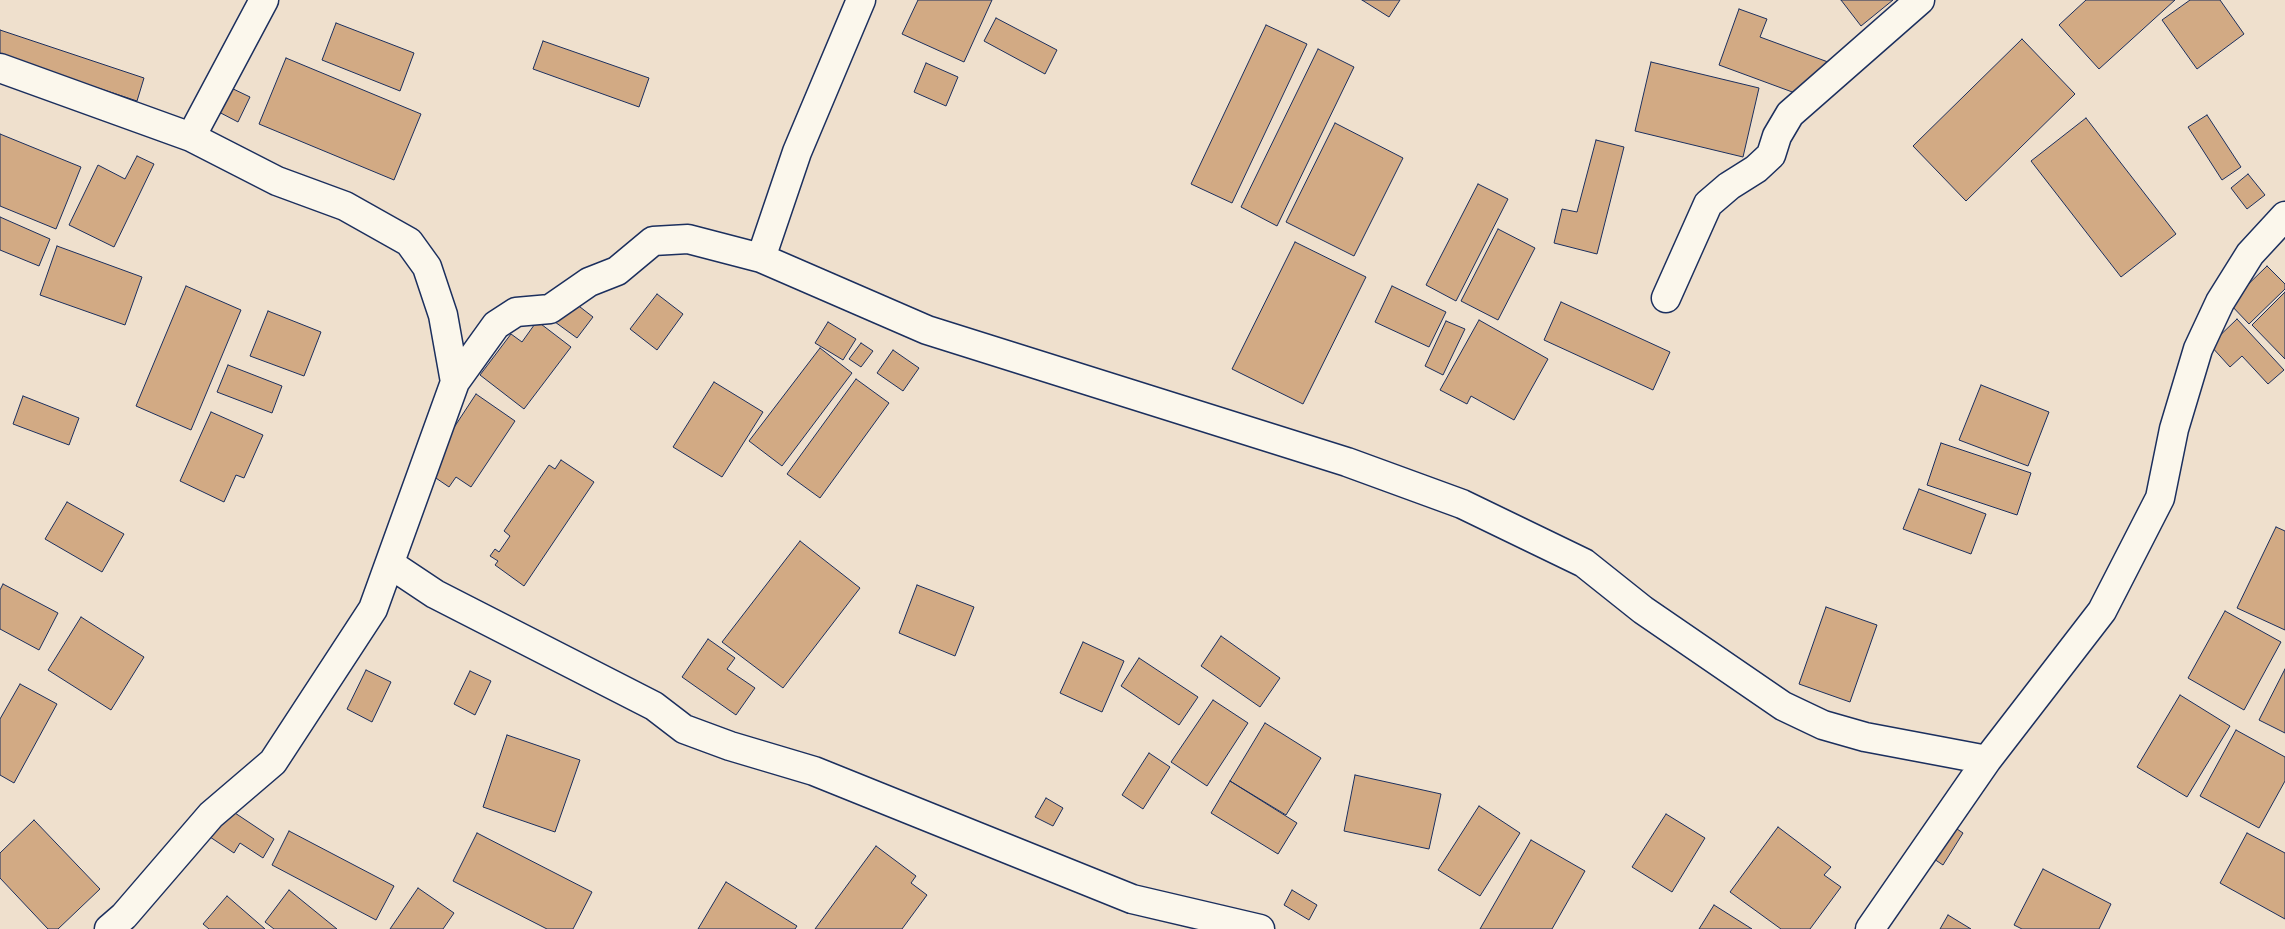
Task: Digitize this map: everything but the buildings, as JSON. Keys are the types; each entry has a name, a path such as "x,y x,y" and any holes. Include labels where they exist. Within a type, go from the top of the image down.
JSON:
{"street":[{"path":"191,137 264,0"},
{"path":"760,258 797,152 861,0"},
{"path":"1666,298 1708,204 1729,186 1756,169 1771,155 1777,136 1790,114 1920,0"},
{"path":"0,68 191,137 278,181 345,206 409,242 426,267 443,315 455,382"},
{"path":"1870,929 1987,760 2102,611 2160,498 2174,429 2198,349 2220,302 2250,254 2285,216"},
{"path":"109,929 124,916 211,815 273,762 374,609 455,382 496,325 516,312 550,309 589,282 617,272 653,241 688,239 760,258 928,330 1347,462 1462,504 1584,562 1642,610 1783,706 1823,725 1865,737 1987,760"},
{"path":"390,564 435,594 654,706 684,729 730,746 814,771 1181,920 1260,929"}]}
